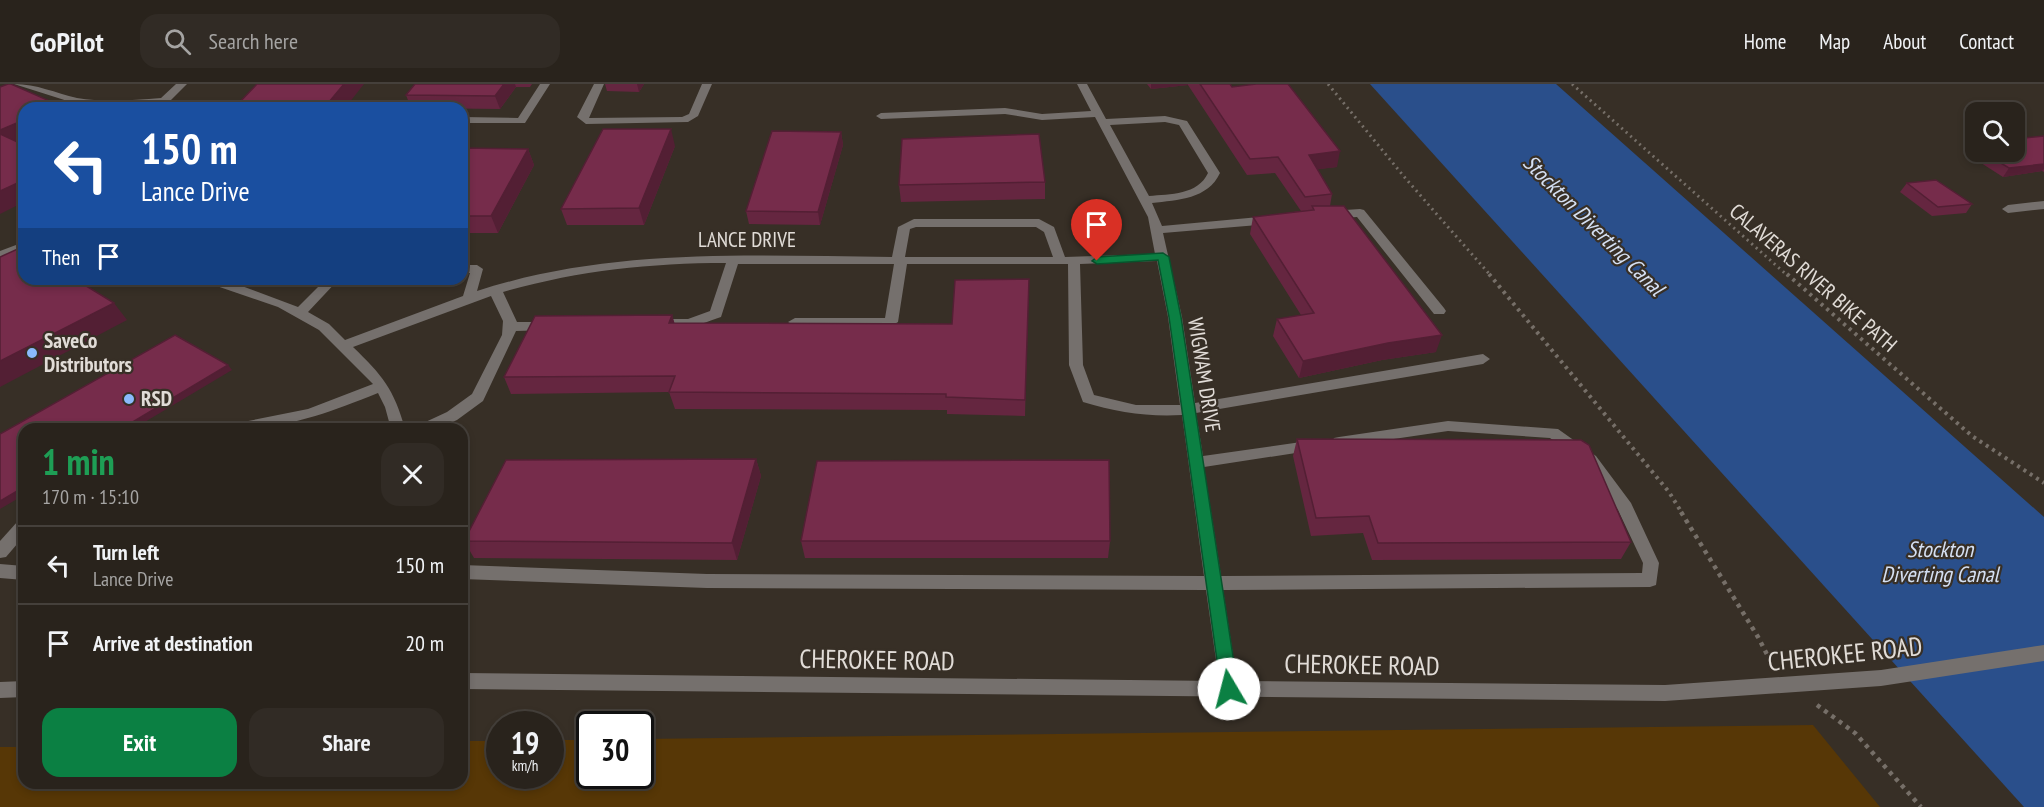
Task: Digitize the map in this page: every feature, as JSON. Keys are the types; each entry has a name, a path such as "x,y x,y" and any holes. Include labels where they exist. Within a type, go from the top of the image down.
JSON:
{"street":[{"path":"164,102 182,84"},
{"path":"468,120 521,121 545,84"},
{"path":"599,84 582,117 586,121 684,120 693,116 708,84"},
{"name":"WIGWAM DRIVE","path":"1082,84 1145,200 1157,230 1189,411 1229,689"},
{"path":"9,93 22,85 76,101 88,102"},
{"path":"881,116 1005,111 1042,117 1165,119 1183,123 1214,172 1212,180 1199,191 1145,200"},
{"path":"2008,208 2044,205"},
{"path":"1315,217 1360,213 1439,311"},
{"path":"1157,230 1281,219"},
{"path":"795,322 891,322 904,226 914,223 1039,223 1050,230 1067,260 1076,365 1088,398 1110,407 1189,411 1333,387 1483,358"},
{"path":"0,256 18,246"},
{"name":"LANCE DRIVE","path":"345,345 495,290 581,269 653,260 1067,260 1163,257"},
{"path":"656,324 689,323 716,314 733,260"},
{"path":"468,269 477,269 468,298"},
{"path":"228,285 283,304 324,327 377,378 392,407 396,423"},
{"path":"300,312 327,285"},
{"path":"437,423 452,416 478,397 509,335 510,321 495,290"},
{"path":"509,327 566,326"},
{"path":"264,423 312,414 381,386"},
{"path":"468,573 707,581 1214,583 1650,580 1651,563 1625,507 1591,460 1553,433 1448,426 1196,463"},
{"path":"0,552 18,532"},
{"path":"0,571 18,572"},
{"name":"CHEROKEE ROAD","path":"468,681 1665,693 1784,687 1881,678 2044,653"},
{"path":"0,690 18,689"}],"path":[{"path":"1328,84 1406,179 1470,251 1669,492 1758,637 1784,687 1827,711 1855,733 1921,807"},
{"name":"CALAVERAS RIVER BIKE PATH","path":"1572,84 1972,436 2044,483"}],"shaded area":[{"path":"1813,725 1880,807 0,807 0,747 18,747 18,789 468,789 468,741 486,741 486,789 564,789 564,740 576,740 576,789 654,789 654,739"}],"water":[{"name":"Stockton Diverting Canal","path":"1370,84 1556,84 2044,517 2044,807 2024,807"}],"building":[{"path":"11,84 52,102 18,102 18,122 0,130 0,87"},
{"path":"257,84 344,84 329,102 240,102"},
{"path":"415,84 504,84 495,96 406,95"},
{"path":"1200,84 1230,84 1232,87 1288,84 1340,151 1309,155 1332,194 1305,197 1278,157 1250,159"},
{"path":"603,129 671,129 639,208 561,209"},
{"path":"772,131 841,132 818,212 746,211"},
{"path":"0,134 18,142 18,183 0,191"},
{"path":"1039,134 1045,182 899,185 902,139"},
{"path":"2044,136 2044,164 2009,168 1999,162 2025,162 2025,138"},
{"path":"468,148 528,149 491,216 468,216"},
{"path":"1936,180 1972,204 1938,207 1907,183"},
{"path":"1312,206 1344,206 1442,335 1388,343 1303,361 1277,319 1314,313 1253,217 1314,210"},
{"name":"SaveCo Distributors","path":"18,249 18,285 85,285 114,303 0,361 0,257"},
{"path":"1029,279 1025,400 946,397 946,394 669,392 675,376 504,377 535,316 672,315 669,323 952,324 955,280"},
{"name":"RSD","path":"175,335 228,365 131,423 19,423"},
{"name":"RSD","path":"18,424 18,490 0,501 0,434"},
{"path":"1297,439 1581,440 1589,445 1631,542 1378,543 1369,516 1316,518"},
{"path":"756,459 732,543 468,541 468,533 506,460"},
{"path":"1109,460 1110,541 801,541 817,461"}],"place":[{"name":"SaveCo Distributors","path":"32,353"},
{"name":"RSD","path":"129,399"}],"route":[{"path":"1097,261 1163,257 1175,317 1229,689"}]}
